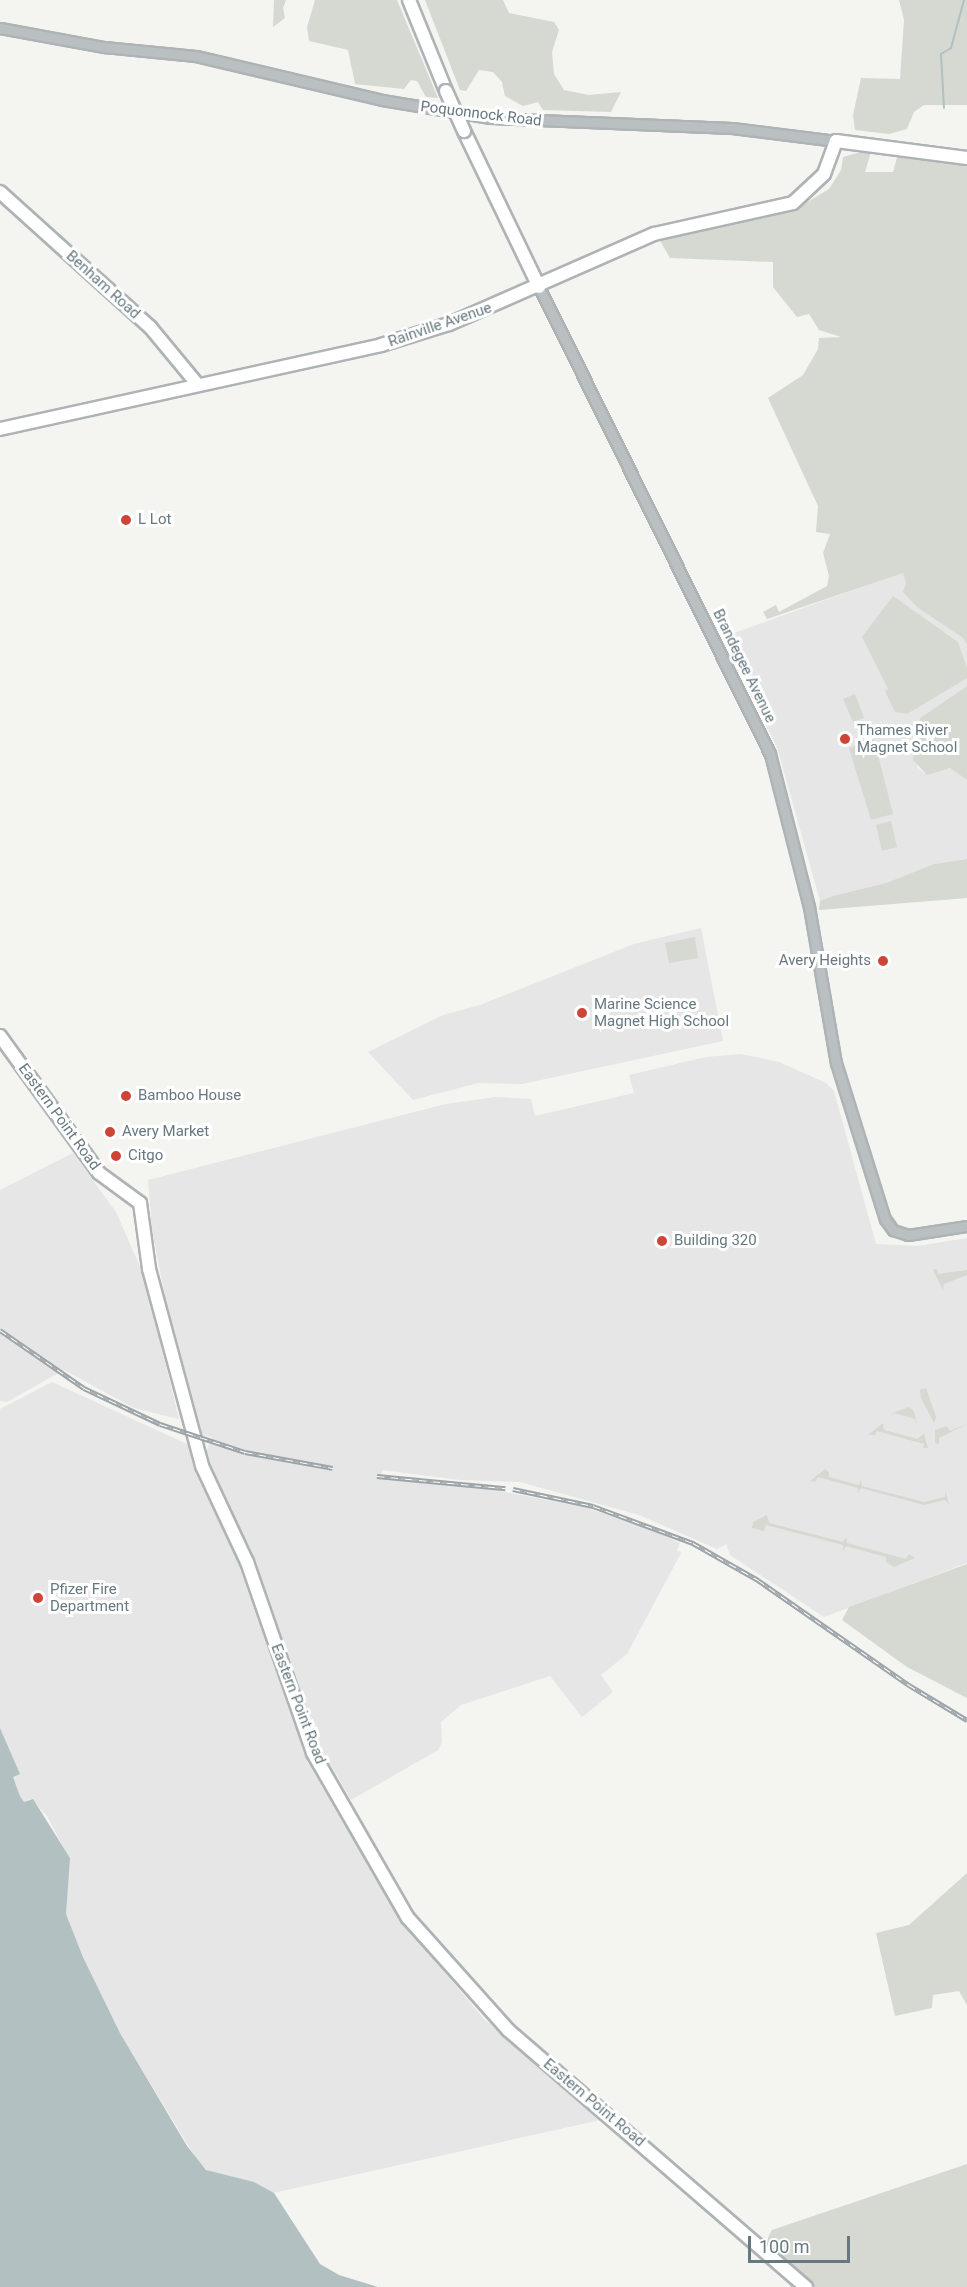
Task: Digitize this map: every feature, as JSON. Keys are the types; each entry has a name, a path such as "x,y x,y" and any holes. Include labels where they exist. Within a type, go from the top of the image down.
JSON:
{"main road":[{"path":"409,0 464,131 539,287"},
{"name":"Poquonnock Road","path":"836,141 967,158"},
{"name":"Rainville Avenue","path":"0,429 408,338 539,287 654,234 793,203 824,174 836,141"},
{"name":"Benham Road","path":"0,192 150,327 198,386"},
{"name":"Eastern Point Road","path":"0,1036 99,1173 140,1203 149,1269 202,1468 247,1562 313,1753 408,1918 508,2030 806,2287"}],"street":[{"name":"Poquonnock Road","path":"0,28 104,47 196,56 382,100 491,118 732,128 836,141"},
{"name":"Brandegee Avenue","path":"539,287 770,754 809,907 843,1086 891,1228 912,1235 967,1226"}],"shaded area":[{"path":"274,0 286,0 283,8 285,18 273,27"},
{"path":"315,0 397,0 438,98 426,97 417,81 411,80 404,89 355,84 348,50 309,41 307,27"},
{"path":"425,0 503,0 509,13 554,22 559,30 552,52 554,74 564,90 589,95 621,92 611,112 543,110 538,102 523,106 505,96 502,82 493,72 479,70 466,91 460,90"},
{"path":"899,0 967,0 967,105 924,105 914,112 907,129 889,134 855,130 853,115 861,78 900,79 904,20"},
{"path":"871,152 865,172 893,172 898,154 967,165 967,645 963,638 918,608 903,592 906,583 903,573 767,619 763,612 776,605 779,612 827,586 829,576 823,553 830,534 816,532 818,506 768,398 803,375 818,349 819,338 841,337 819,330 809,314 797,317 773,287 773,262 670,258 659,239 794,210 829,189 841,170 843,157"},
{"name":"Thames River Magnet School","path":"903,572 906,583 904,592 918,608 963,638 967,645 967,686 920,718 915,742 917,767 924,773 951,768 967,780 967,859 934,864 886,883 820,901 777,747 723,637"},
{"path":"893,596 958,642 967,668 967,678 907,714 895,712 885,691 888,689 862,637"},
{"path":"967,686 967,780 950,768 927,775 913,760 920,718"},
{"path":"855,694 864,718 853,722 843,699"},
{"path":"874,739 893,814 871,820 849,748"},
{"path":"891,821 897,847 882,851 876,825"},
{"path":"967,859 967,898 819,910 820,901 833,896 886,883 934,864"},
{"name":"Marine Science Magnet High School","path":"701,928 723,1041 522,1084 478,1083 413,1100 368,1052 443,1015 480,1005 634,944"},
{"path":"695,937 698,958 669,963 665,943"},
{"path":"741,1054 779,1062 826,1083 834,1091 876,1244 918,1246 967,1238 967,1563 824,1617 730,1555 726,1544 717,1549 639,1515 520,1482 460,1480 382,1470 382,1478 490,1489 587,1508 653,1530 680,1543 677,1550 681,1553 627,1654 601,1675 613,1692 582,1717 550,1676 461,1705 441,1722 442,1742 438,1750 351,1800 316,1739 256,1562 209,1461 206,1453 212,1437 200,1435 166,1302 152,1229 148,1180 446,1104 496,1097 531,1099 535,1116 634,1093 629,1075 706,1057"},
{"path":"73,1153 116,1212 144,1276 179,1419 134,1408 64,1370 7,1402 0,1401 0,1190"},
{"path":"937,1269 938,1274 967,1270 967,1275 944,1284 943,1290 933,1270"},
{"path":"52,1382 189,1445 194,1470 237,1560 307,1761 400,1920 484,2019 605,2119 273,2193 254,2182 212,2173 200,2165 120,2033 81,1952 66,1914 66,1852 47,1816 31,1799 24,1802 20,1796 13,1777 19,1773 0,1728 0,1409"},
{"path":"926,1388 936,1417 934,1423 921,1398 920,1390"},
{"path":"909,1407 914,1411 917,1425 915,1419 894,1413 890,1417 893,1413"},
{"path":"883,1423 884,1430 917,1439 924,1434 928,1448 923,1448 924,1444 877,1431 875,1435 868,1435"},
{"path":"967,1424 939,1438 939,1444 935,1443 935,1430 947,1426 950,1431"},
{"path":"825,1469 829,1472 829,1477 859,1485 861,1480 862,1486 924,1502 945,1497 945,1491 949,1504 945,1500 924,1505 861,1488 858,1493 858,1488 818,1477 815,1482 810,1481"},
{"path":"767,1515 769,1523 843,1542 846,1537 847,1543 906,1559 909,1554 915,1558 894,1567 886,1562 886,1557 846,1546 843,1551 843,1545 766,1525 764,1531 752,1528 753,1522"},
{"path":"967,1564 967,1698 907,1667 842,1620 849,1607"},
{"path":"0,1728 20,1774 13,1777 20,1796 24,1802 33,1799 70,1858 66,1914 83,1957 120,2033 187,2146 206,2170 254,2182 274,2193 320,2264 339,2275 378,2287 0,2287"},
{"path":"967,1873 967,2005 959,1991 933,1995 932,2008 895,2016 876,1933 909,1925"},
{"path":"967,2164 967,2287 789,2287 804,2275 766,2241 772,2230"}],"waterway":[{"path":"944,108 941,54 951,48 964,0"}],"railway":[{"path":"0,1330 84,1388 160,1424 245,1452 333,1468"},
{"path":"377,1476 505,1488"},
{"path":"513,1489 593,1506 693,1543 758,1580 909,1685 967,1720"}],"place":[{"name":"L Lot","path":"126,520"},
{"name":"Thames River Magnet School","path":"845,739"},
{"name":"Avery Heights","path":"883,961"},
{"name":"Marine Science Magnet High School","path":"582,1013"},
{"name":"Bamboo House","path":"126,1096"},
{"name":"Avery Market","path":"110,1132"},
{"name":"Citgo","path":"116,1156"},
{"name":"Building 320","path":"662,1241"},
{"name":"Pfizer Fire Department","path":"38,1598"}]}
